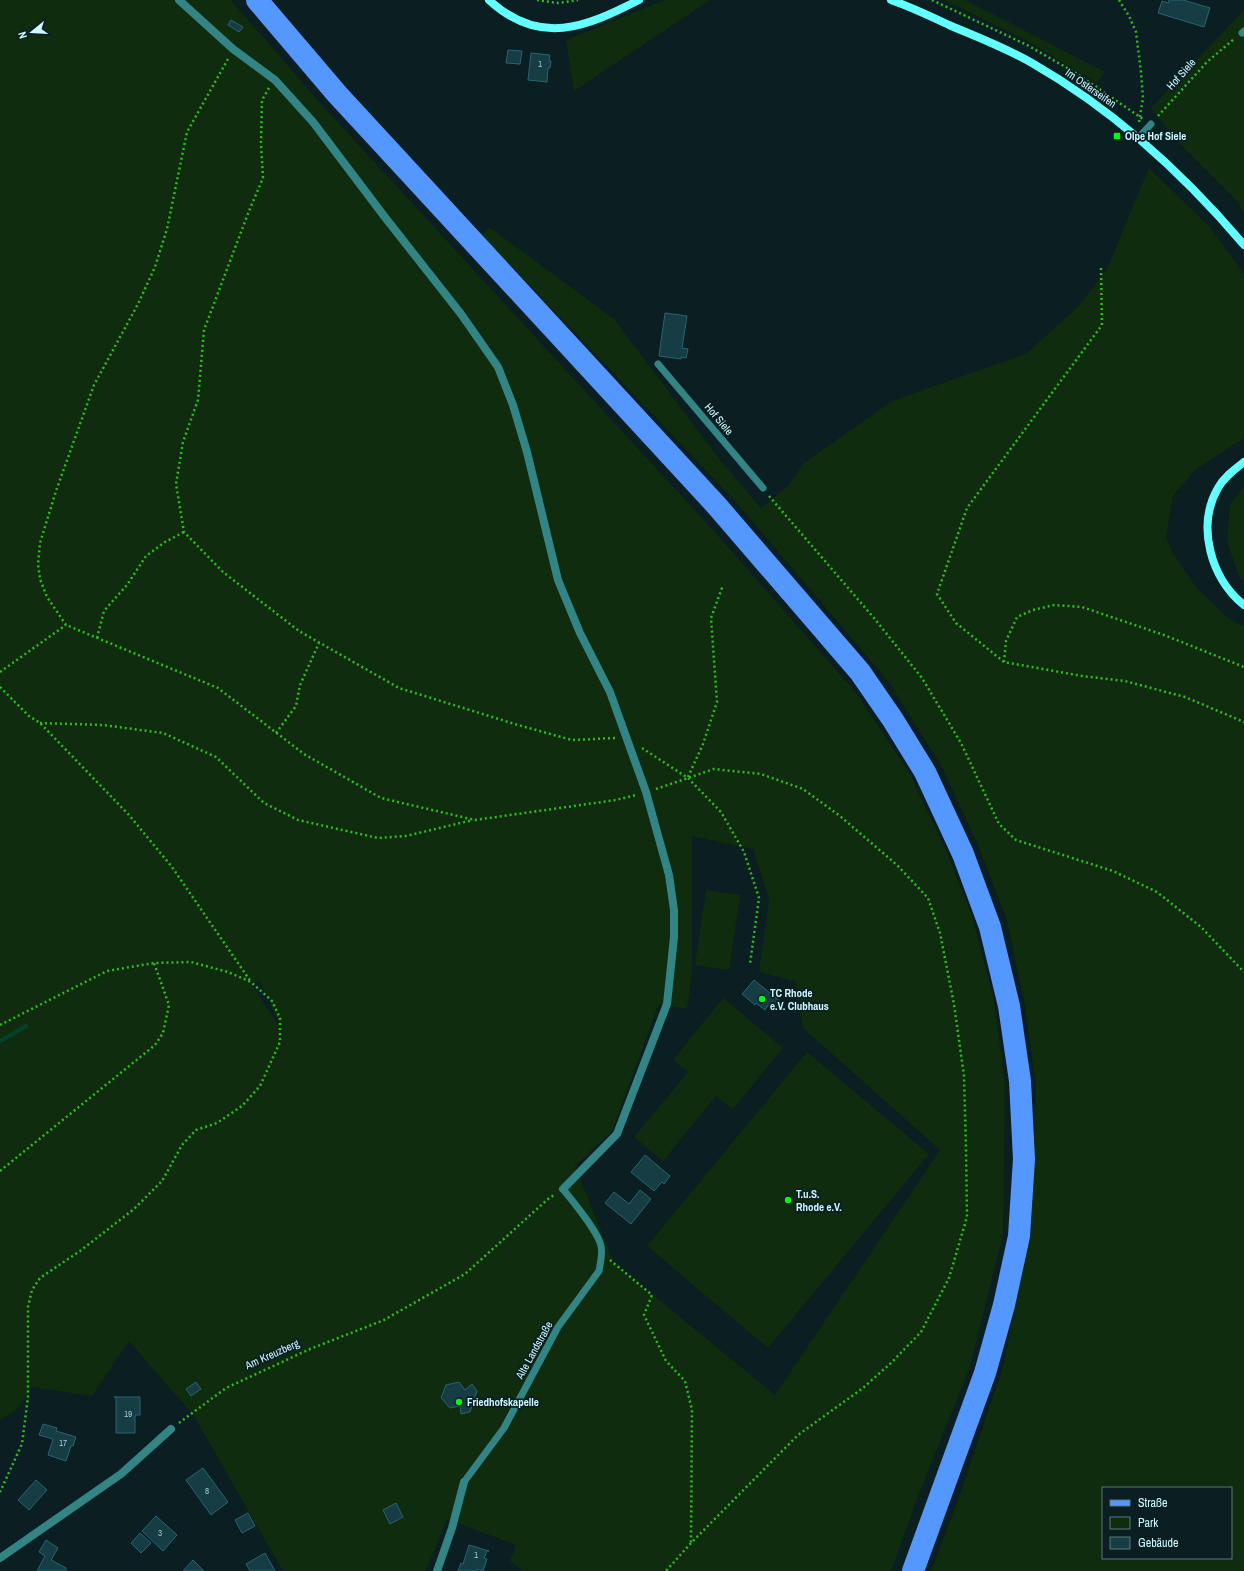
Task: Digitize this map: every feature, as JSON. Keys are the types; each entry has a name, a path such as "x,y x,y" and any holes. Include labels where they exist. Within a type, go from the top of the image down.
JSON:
{"main road":[{"path":"257,0 337,94 717,506 860,672 893,720 925,772 963,854 990,927 1009,1006 1020,1081 1024,1158 1019,1236 1004,1305 985,1373 913,1571"}],"street":[{"path":"179,0 233,49 275,80 314,122 384,216 461,314 498,367 513,405 527,452 558,580 580,633 610,692 646,792 669,875 674,910 674,937 667,1004 617,1134 563,1189"},
{"path":"489,0 504,13 516,20 529,25 547,28 565,28 587,24 606,17 639,0"},
{"name":"Im Osterseifen","path":"891,0 1002,47 1031,62 1090,100 1139,137 1185,179 1244,245"},
{"path":"1244,462 1225,478 1218,488 1211,508 1208,537 1213,560 1222,580 1237,600 1244,605"},
{"path":"0,1558 121,1474 171,1429"},
{"name":"Alte Landstraße","path":"437,1571 452,1528 464,1482"}],"lane":[{"path":"1139,137 1151,124"},
{"name":"Hof Siele","path":"658,364 763,488"},
{"name":"Alte Landstraße","path":"464,1482 504,1428 558,1327 599,1271 601,1246 594,1231 563,1189"}],"path":[{"path":"537,0 558,3 578,0"},
{"path":"1120,0 1136,32 1141,72 1142,98 1139,116 1139,137"},
{"name":"Hof Siele","path":"1151,124 1207,62 1243,32"},
{"path":"233,49 186,132 167,229 155,267 138,304 94,385 56,491 40,543 38,564 40,579 47,597 66,625 218,688 304,754 381,798 475,820"},
{"path":"275,80 262,100 261,144 263,178 204,330 198,400 183,442 176,484 184,532 223,572 298,631 399,688 572,740 627,738 688,778 721,812 744,852 759,898 750,964"},
{"path":"1102,268 1102,325 967,508 937,594 956,623 1004,662 1045,668 1082,676 1125,680 1185,697 1244,722"},
{"path":"763,488 874,618 922,678 961,743 999,824 1016,840 1112,871 1157,892 1201,927 1244,972"},
{"path":"97,638 104,612 126,585 146,556 165,542 184,532"},
{"path":"688,778 703,744 717,702 711,618 722,585"},
{"path":"1004,662 1006,641 1017,617 1033,610 1054,605 1082,606 1164,635 1244,667"},
{"path":"0,672 52,633 66,625"},
{"path":"276,733 296,706 300,685 319,643"},
{"path":"0,687 29,716 40,723 129,815 172,867 251,982 272,1001 280,1018 280,1042 260,1086 242,1106 217,1123 196,1130 182,1145 162,1180 134,1209 80,1251 40,1278 32,1290 28,1307 28,1397 22,1444 0,1492"},
{"path":"40,723 103,725 163,733 216,757 264,803 298,820 378,838 406,836 475,820 616,800 646,792 714,769 761,774 803,789 840,816 897,865 928,898 940,933 954,1004 964,1076 967,1217 949,1278 921,1332 892,1362 863,1388 798,1435 691,1543 666,1571"},
{"path":"0,1025 107,970 154,963 191,962 228,972 251,982"},
{"path":"0,1171 155,1045 162,1033 169,1005 154,963"},
{"name":"Am Kreuzberg","path":"171,1429 199,1406 226,1388 310,1349 384,1320 465,1274 548,1199 563,1189"},
{"path":"601,1253 652,1295 644,1315 666,1361 685,1381 692,1410 691,1543"}],"green space":[{"path":"0,0 231,0 321,104 713,530 857,694 910,774 948,855 972,916 994,1001 1005,1084 1003,1234 970,1367 917,1499 891,1571 523,1571 510,1561 516,1545 447,1519 426,1571 283,1571 194,1416 129,1341 92,1396 32,1387 17,1409 0,1420","holes":["692,836 753,849 769,899 759,972 795,981 803,1028 940,1150 775,1395 614,1263 575,1166 612,1131 659,1004 687,1009 692,970","260,981 284,1034 251,983"]},
{"path":"665,0 710,0 574,91 566,40"},
{"path":"944,0 965,0 1105,72 1097,83 1026,40"},
{"path":"1244,10 1244,212 1236,200 1176,140 1151,108"},
{"path":"1149,168 1210,227 1244,274 1244,438 1195,470 1173,496 1166,537 1172,552 1196,587 1229,619 1244,626 1244,1571 931,1571 958,1500 1002,1370 1031,1232 1036,1087 1025,1006 1007,920 979,847 941,765 888,681 737,503 482,235 489,227 614,319 717,456 761,508 789,485 804,463 892,401 1026,354 1077,308 1107,269"},
{"path":"1244,487 1244,581 1239,576 1227,542 1230,504"},
{"path":"706,890 740,895 729,970 695,965"},
{"path":"723,998 783,1048 733,1109 716,1096 663,1161 634,1137 688,1072 673,1060"},
{"name":"T.u.S. Rhode e.V.","path":"807,1052 929,1154 768,1348 647,1246"}],"building":[{"path":"1169,0 1183,0 1210,8 1204,27 1158,13 1162,1 1168,3"},
{"path":"231,20 243,27 239,32 228,25"},
{"path":"508,50 522,51 520,64 506,63"},
{"path":"531,53 550,55 549,61 551,61 550,68 548,68 547,82 528,80"},
{"path":"665,313 687,316 682,348 688,349 686,358 681,357 681,359 659,356"},
{"name":"TC Rhode e.V. Clubhaus","path":"754,980 782,1003 777,1009 772,1005 768,1005 765,1010 756,1003 755,1005 742,994"},
{"path":"645,1155 670,1176 664,1184 662,1182 654,1191 631,1172"},
{"path":"640,1190 651,1199 631,1224 605,1203 614,1192 629,1204"},
{"path":"196,1382 201,1389 191,1396 186,1389"},
{"name":"Friedhofskapelle","path":"459,1382 465,1390 472,1384 477,1391 470,1412 461,1414 460,1406 450,1408 441,1398 446,1385"},
{"path":"116,1397 140,1397 140,1415 135,1415 135,1433 116,1433"},
{"path":"43,1424 57,1428 56,1431 76,1437 66,1461 48,1455 53,1439 39,1435"},
{"path":"203,1468 228,1502 211,1515 186,1480"},
{"path":"36,1480 47,1490 29,1510 18,1500"},
{"path":"396,1503 403,1517 390,1524 383,1510"},
{"path":"248,1513 255,1526 242,1533 235,1520"},
{"path":"156,1516 177,1535 163,1551 142,1531"},
{"path":"140,1533 151,1543 141,1553 131,1543"},
{"path":"46,1540 58,1548 51,1560 66,1568 66,1571 37,1571 45,1556 39,1552"},
{"path":"469,1545 489,1551 487,1551 484,1558 487,1559 483,1571 477,1569 477,1571 458,1571 461,1563 463,1564"},
{"path":"265,1553 275,1571 250,1571 246,1564"},
{"path":"193,1560 204,1571 183,1571"}],"waterway":[{"path":"0,1041 26,1026"}],"place":[{"name":"Olpe Hof Siele","path":"1117,136"},
{"name":"TC Rhode e.V. Clubhaus","path":"762,999"},
{"name":"T.u.S. Rhode e.V.","path":"788,1200"},
{"name":"Friedhofskapelle","path":"459,1402"}]}
